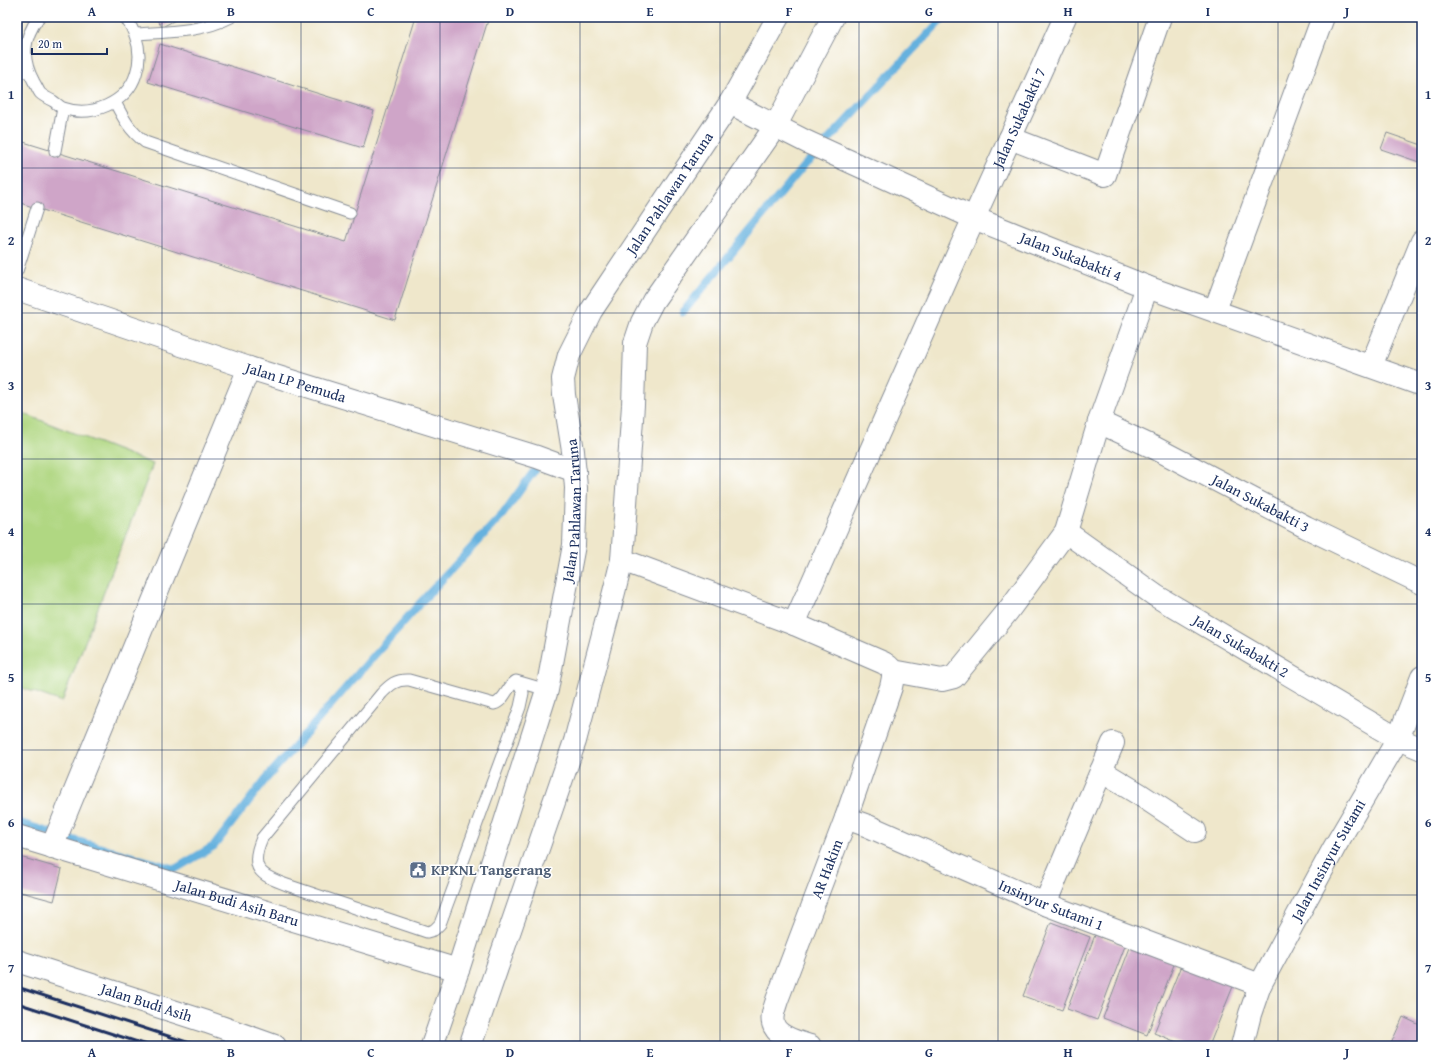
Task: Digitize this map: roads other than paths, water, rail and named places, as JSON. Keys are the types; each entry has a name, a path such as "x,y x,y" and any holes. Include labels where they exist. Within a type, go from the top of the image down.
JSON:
{"street":[{"name":"Jalan Pahlawan Taruna","path":"432,1046 458,970 547,690 574,545 576,488 574,461 564,395 563,379 566,366 591,311 730,103 778,17"},
{"path":"470,1046 575,742 622,560 633,405 635,342 642,322 653,300 775,127 833,17"},
{"name":"Jalan Sukabakti 7","path":"794,624 1065,17"},
{"path":"1010,138 1106,175 1160,17"},
{"path":"1215,310 1323,17"},
{"name":"Jalan Sukabakti 4","path":"730,103 775,127 974,218 1147,286 1422,385"},
{"path":"1371,366 1422,241"},
{"path":"622,560 794,624 884,663 893,671 942,680 954,677 1008,611 1066,532 1099,422 1147,286"},
{"name":"Jalan LP Pemuda","path":"17,290 249,368 537,457 574,461"},
{"path":"56,837 249,368"},
{"name":"Jalan Sukabakti 3","path":"1099,422 1155,448 1306,527 1422,583"},
{"name":"Jalan Sukabakti 2","path":"1066,532 1156,596 1398,739 1422,750"},
{"name":"AR Hakim","path":"810,1046 790,1039 778,1032 773,1023 774,1012 777,1000 846,818 891,686 893,671"},
{"name":"Jalan Insinyur Sutami","path":"1242,1046 1250,1014 1260,985 1334,848 1398,739 1422,677"},
{"path":"1045,904 1113,743"},
{"path":"1101,771 1195,831"},
{"name":"Insinyur Sutami 1","path":"846,818 868,826 1045,904 1260,985"},
{"name":"Jalan Budi Asih Baru","path":"17,836 56,837 458,970"},
{"name":"Jalan Budi Asih","path":"17,961 207,1022 275,1046"}],"lane":[{"path":"39,17 32,26 27,40 22,72 41,93 63,108 80,111 98,110 115,102 126,92 134,79 139,65 140,49 136,34 125,17"},
{"path":"136,34 200,29 231,17"},
{"path":"115,102 131,131 144,142 350,213"},
{"path":"55,151 63,108"},
{"path":"17,271 37,208"},
{"path":"519,682 523,693 520,707 440,924 434,930 427,932 286,885 270,879 259,870 256,861 262,838 377,699 392,683 401,679 409,680 494,704 501,700 512,684 516,681 547,690"}],"waterway":[{"path":"683,312 802,168 944,17"},
{"path":"17,822 175,869 214,846 265,780 421,602 503,514 534,471"}],"railway":[{"path":"17,987 199,1046"},
{"path":"17,1003 150,1046"}],"place":[{"name":"KPKNL Tangerang","path":"418,870"}]}
